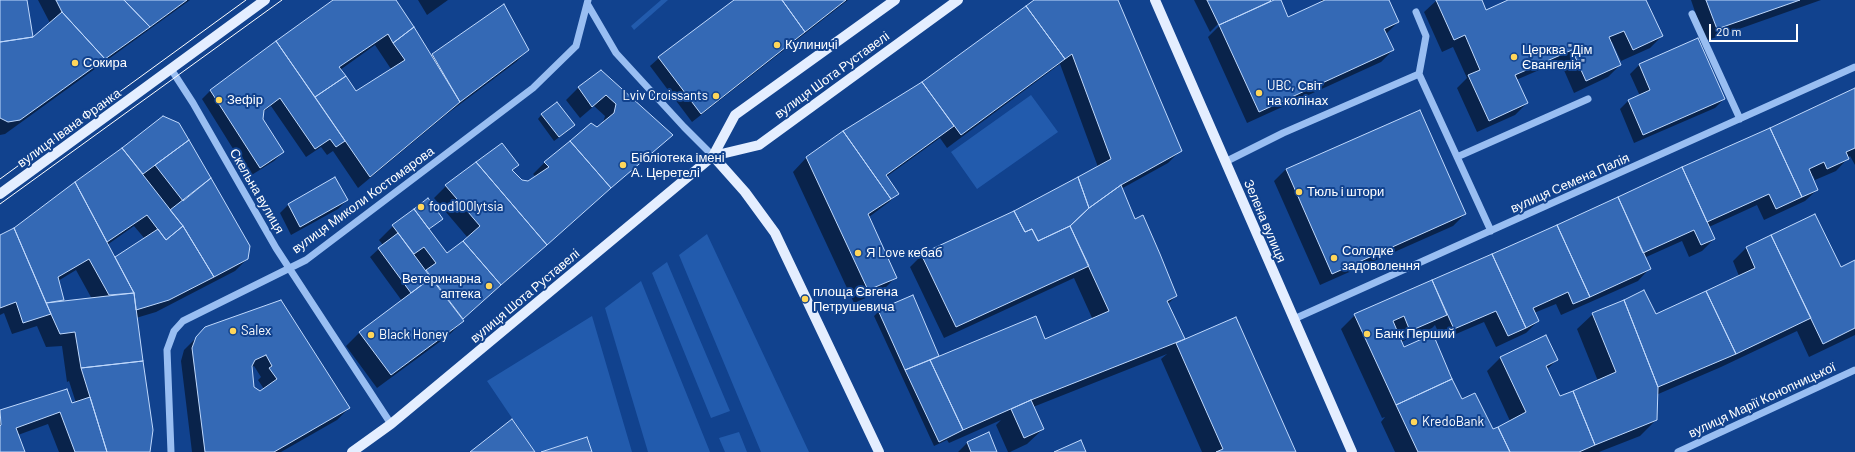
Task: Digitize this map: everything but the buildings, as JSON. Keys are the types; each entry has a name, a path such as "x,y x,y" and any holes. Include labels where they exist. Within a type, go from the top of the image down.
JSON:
{"main road":[{"path":"171,69 265,0"},
{"name":"вулиця Шота Руставелі","path":"352,452 391,424 714,156 735,116 895,0"},
{"name":"вулиця Шота Руставелі","path":"714,156 759,145 958,0"},
{"name":"Зелена вулиця","path":"1155,0 1352,452"},
{"name":"вулиця Івана Франка","path":"0,194 171,69"},
{"path":"714,156 745,192 775,233 879,452"}],"street":[{"name":"вулиця Миколи Костомарова","path":"588,2 616,52 684,127 714,156"},
{"name":"вулиця Миколи Костомарова","path":"171,452 167,350 174,331 183,320 289,268 317,252 533,88 576,46 588,2"},
{"path":"1416,12 1426,36 1419,74 1491,231"},
{"path":"1692,14 1740,119"},
{"name":"вулиця Семена Палія","path":"1294,319 1855,67"},
{"name":"Скельна вулиця","path":"171,69 289,268 391,424"},
{"path":"1226,162 1283,133 1419,74"},
{"path":"1456,157 1588,99"},
{"name":"вулиця Марії Конопницької","path":"1678,452 1855,370"}],"shaded area":[{"path":"661,0 668,0 634,30 631,26"},
{"path":"1031,95 1058,132 977,189 951,152"},
{"path":"707,234 809,452 761,452 679,255"},
{"path":"667,262 730,411 711,418 652,273"},
{"path":"641,281 710,452 648,452 605,308"},
{"path":"592,316 632,452 592,452 587,437 541,452 535,452 487,381"},
{"path":"739,432 747,452 725,452 719,438"}],"tram line":[{"path":"0,179 246,0"},
{"path":"0,204 282,0"}],"place":[{"name":"Кулиничі","path":"777,45"},
{"name":"Церква \"Дім Євангелія\"","path":"1514,57"},
{"name":"Сокира","path":"75,63"},
{"name":"UBC, Світ на колінах","path":"1259,93"},
{"name":"Lviv Croissants","path":"716,96"},
{"name":"Зефір","path":"219,100"},
{"name":"Бібліотека імені А. Церетелі","path":"623,165"},
{"name":"Тюль і штори","path":"1299,192"},
{"name":"food100lytsia","path":"421,207"},
{"name":"Я Love кебаб","path":"858,253"},
{"name":"Солодке задоволення","path":"1334,258"},
{"name":"Ветеринарна аптека","path":"489,286"},
{"name":"площа Євгена Петрушевича","path":"805,299"},
{"name":"Salex","path":"233,331"},
{"name":"Банк Перший","path":"1367,334"},
{"name":"Black Honey","path":"371,335"},
{"name":"KredoBank","path":"1414,422"}]}
